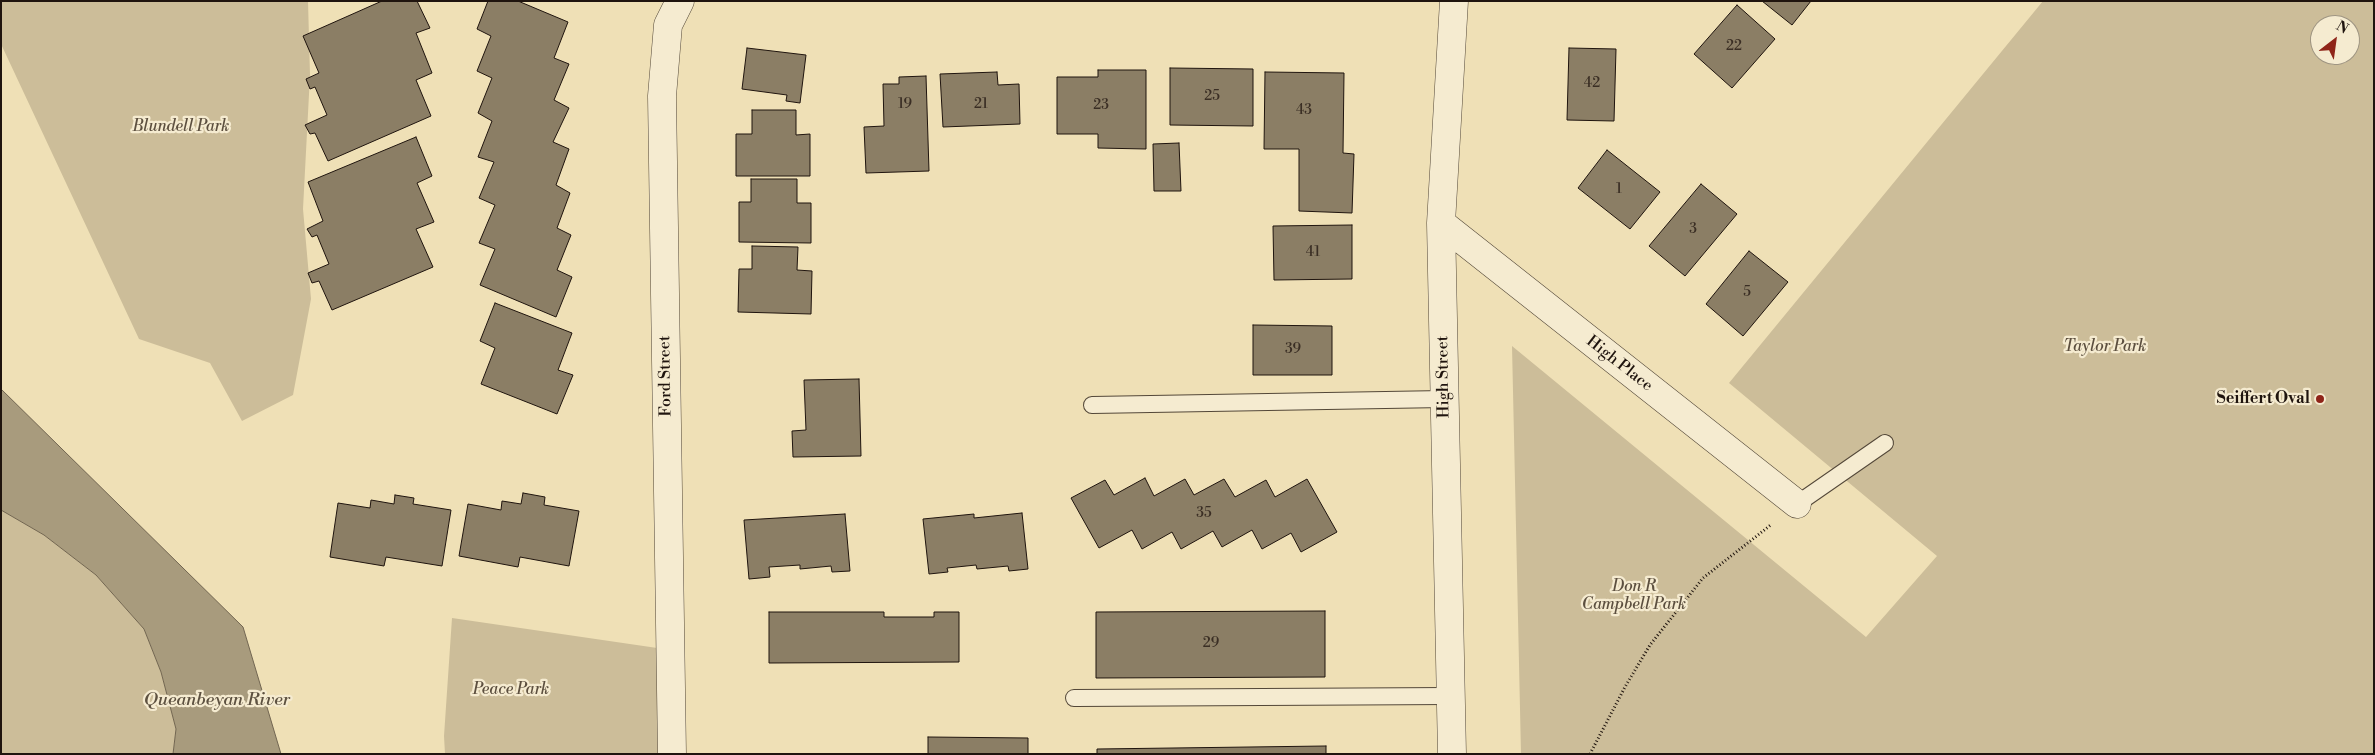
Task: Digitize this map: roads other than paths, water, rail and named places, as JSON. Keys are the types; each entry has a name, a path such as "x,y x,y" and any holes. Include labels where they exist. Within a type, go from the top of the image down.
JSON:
{"street":[{"name":"Ford Street","path":"672,754 662,96 668,25 680,1"},
{"name":"High Street","path":"1452,754 1442,223 1454,1"},
{"name":"High Place","path":"1442,223 1797,504"}],"lane":[{"path":"1092,405 1444,399"},
{"path":"1797,504 1885,443"},
{"path":"1074,698 1450,696"}],"water":[{"name":"Queanbeyan River","path":"1,389 243,627 281,754 173,754 176,729 161,672 144,629 96,575 44,535 1,510"}],"place":[{"name":"Seiffert Oval","path":"2320,399"}],"park label":[{"name":"Blundell Park","path":"181,127"},
{"name":"Taylor Park","path":"2105,347"},
{"name":"Don R Campbell Park","path":"1634,596"},
{"name":"Peace Park","path":"511,690"}]}
